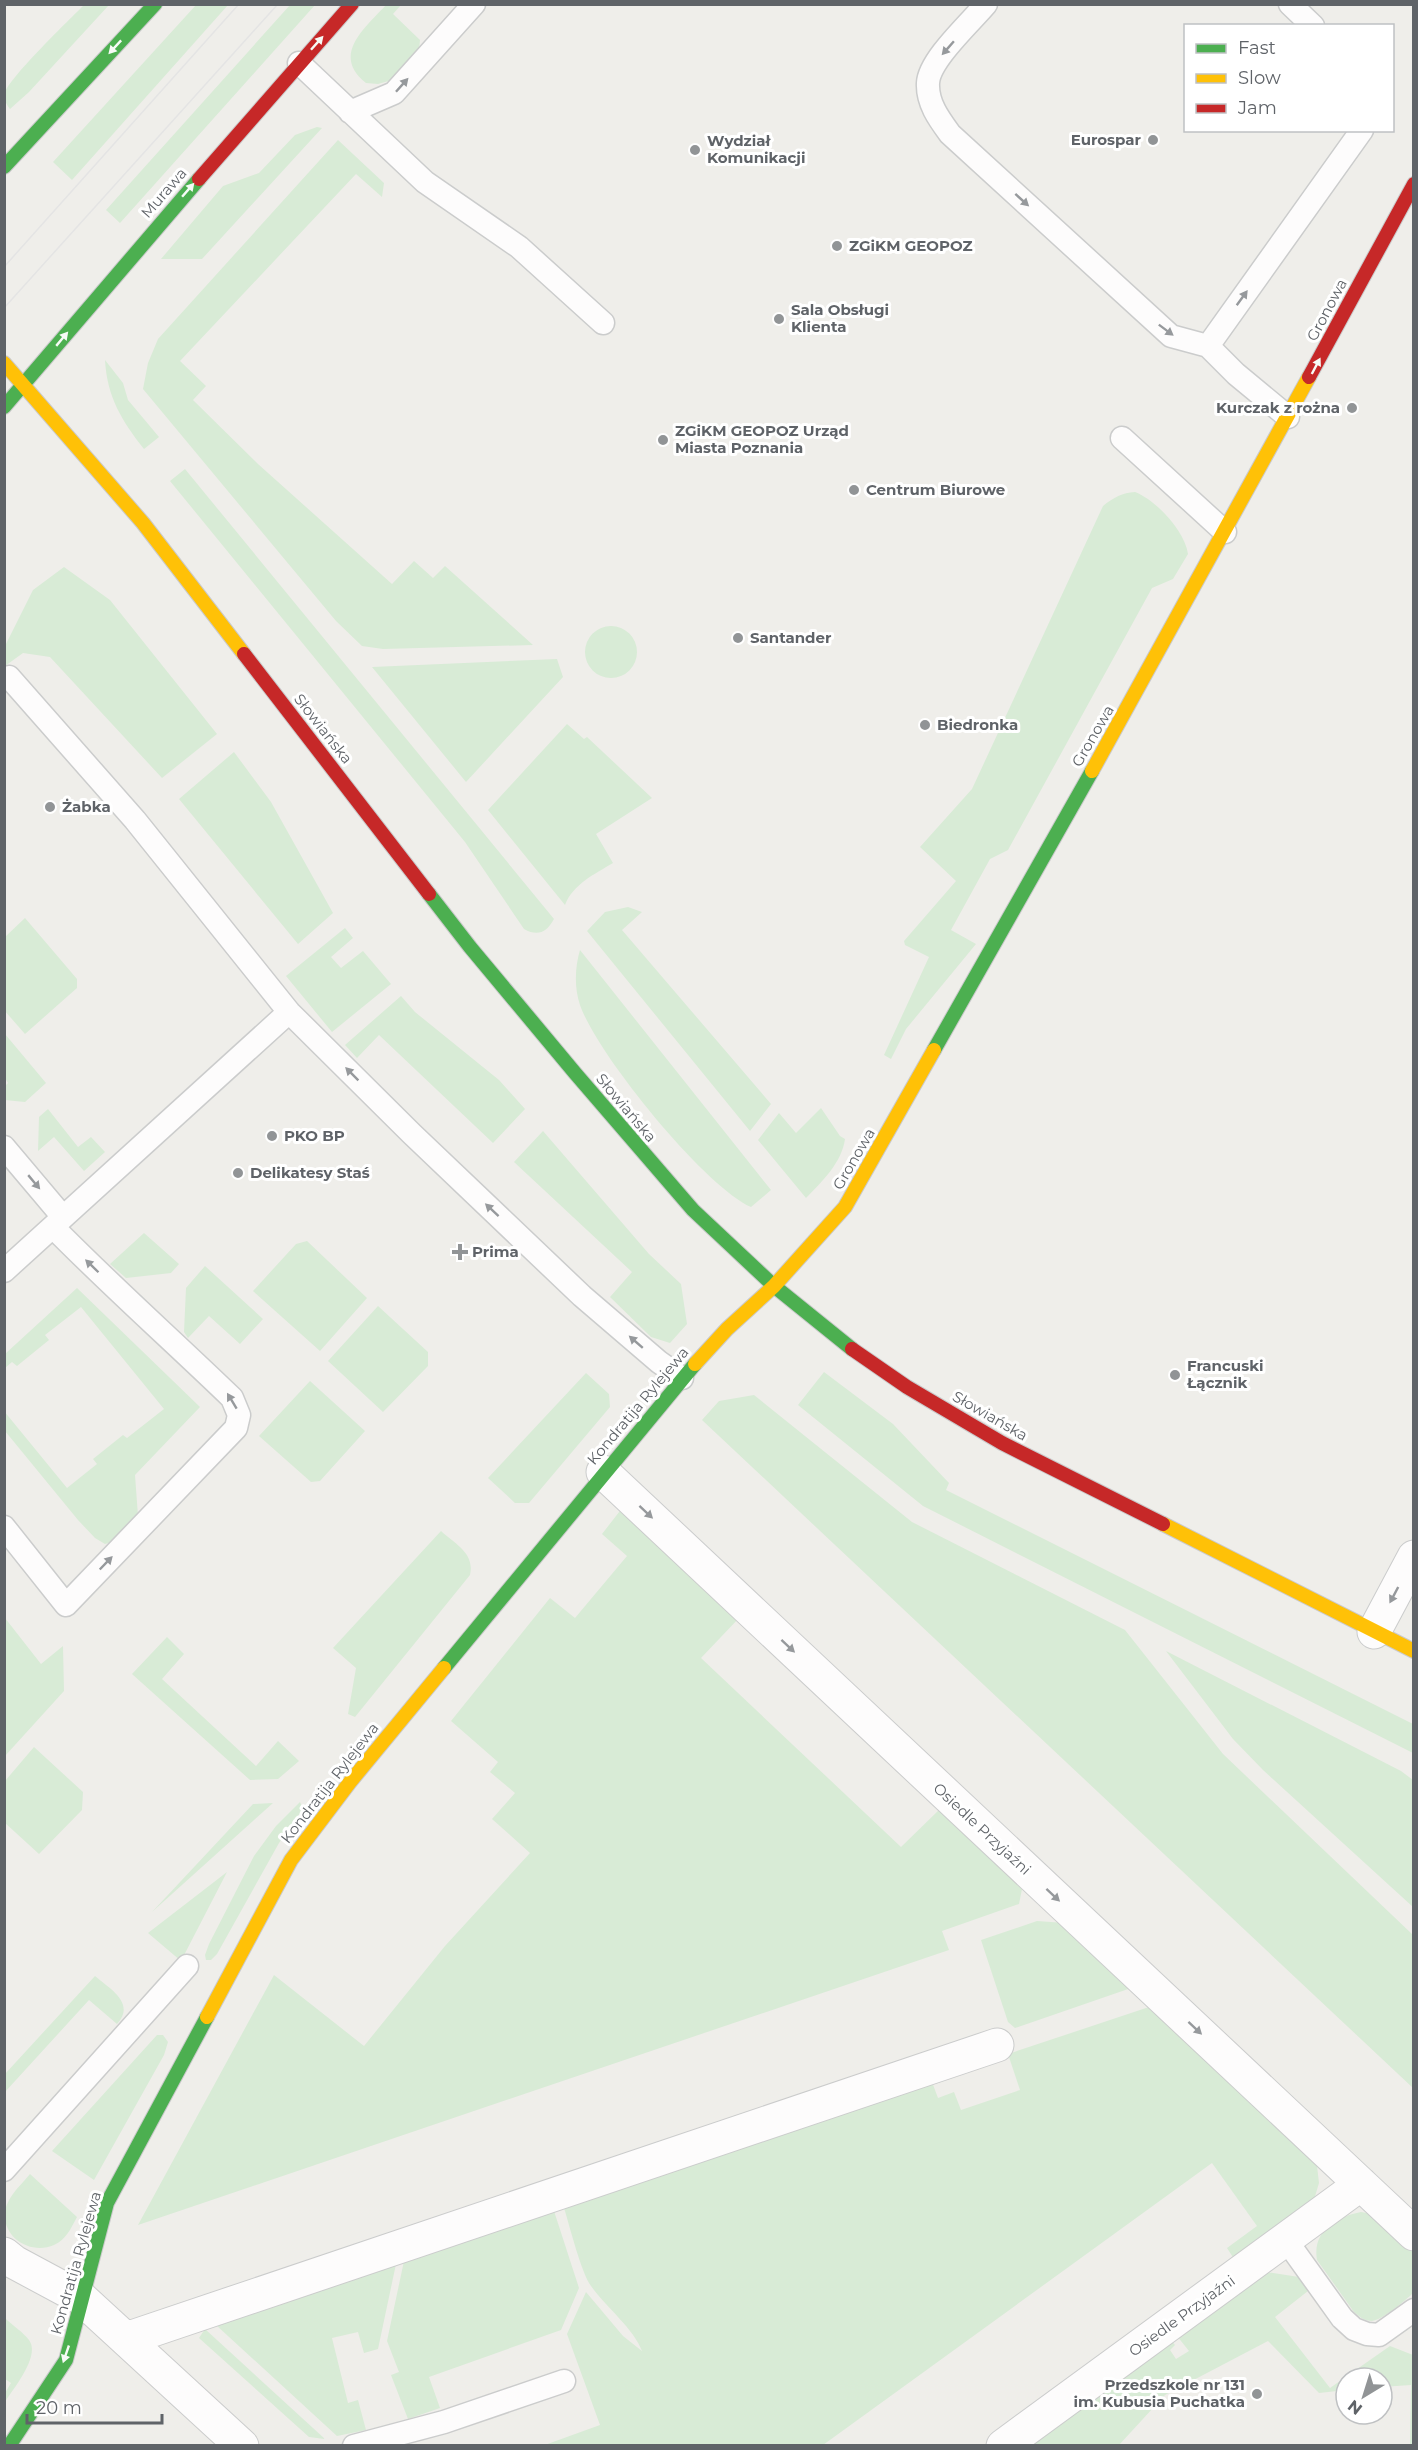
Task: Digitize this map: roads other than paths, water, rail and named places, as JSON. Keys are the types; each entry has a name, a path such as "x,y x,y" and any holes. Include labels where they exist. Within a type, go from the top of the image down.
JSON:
{"street":[{"path":"4,167 155,4"},
{"name":"Murawa","path":"4,407 134,253 352,4"},
{"name":"Gronowa","path":"774,1286 837,1216 855,1189 1158,655 1413,184"},
{"name":"Słowiańska","path":"4,363 24,383 143,523 470,947 575,1073 693,1210 774,1286 838,1339 907,1387 1002,1443 1413,1651"},
{"name":"Kondratija Rylejewa","path":"9,2445 66,2360 107,2203 291,1860 317,1822 682,1378 728,1329 774,1286"},
{"name":"Osiedle Przyjaźni","path":"603,1472 1413,2234"},
{"path":"1374,1632 1413,1557"},
{"path":"126,2339 997,2044"},
{"name":"Osiedle Przyjaźni","path":"1003,2445 1361,2184"},
{"path":"4,2254 14,2262 81,2298 242,2445"}],"lane":[{"path":"350,112 394,93 474,4"},
{"path":"986,4 935,62 928,82 931,102 937,117 950,134 1171,336 1208,346 1236,374 1288,417"},
{"path":"1290,4 1311,24"},
{"path":"299,63 425,182 519,247 603,323"},
{"path":"1208,346 1361,132"},
{"path":"1122,438 1225,532"},
{"path":"9,677 135,820 289,1012 412,1134 582,1296 659,1362 682,1378"},
{"path":"4,1271 289,1012"},
{"path":"4,1147 93,1268 147,1316 232,1398 239,1415 236,1428 66,1605 4,1527"},
{"path":"4,2170 187,1966"},
{"path":"1286,2240 1342,2318 1354,2329 1367,2334 1379,2334 1413,2310"},
{"path":"354,2445 444,2422 564,2382"}],"tram line":[{"path":"4,267 239,4"},
{"path":"4,308 278,4"}],"place":[{"name":"Eurospar","path":"1153,140"},
{"name":"Wydział Komunikacji","path":"695,150"},
{"name":"ZGiKM GEOPOZ","path":"837,246"},
{"name":"Sala Obsługi Klienta","path":"779,319"},
{"name":"Kurczak z rożna","path":"1352,408"},
{"name":"ZGiKM GEOPOZ Urząd Miasta Poznania","path":"663,440"},
{"name":"Centrum Biurowe","path":"854,490"},
{"name":"Santander","path":"738,638"},
{"name":"Biedronka","path":"925,725"},
{"name":"Żabka","path":"50,807"},
{"name":"PKO BP","path":"272,1136"},
{"name":"Delikatesy Staś","path":"238,1173"},
{"name":"Prima","path":"460,1252"},
{"name":"Francuski Łącznik","path":"1175,1375"},
{"name":"Przedszkole nr 131 im. Kubusia Puchatka","path":"1257,2394"}]}
